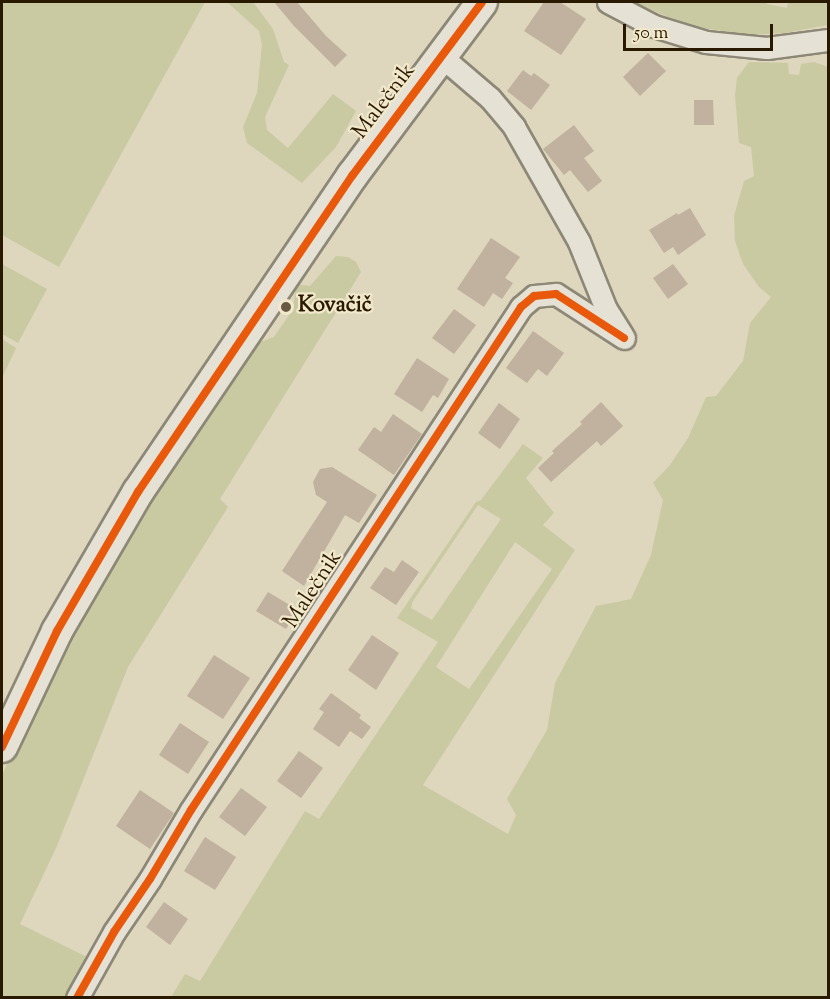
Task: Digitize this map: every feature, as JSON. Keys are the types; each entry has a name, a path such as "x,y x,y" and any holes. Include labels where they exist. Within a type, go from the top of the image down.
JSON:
{"street":[{"name":"Malečnik","path":"2,747 11,707 138,492 352,176 482,2"},
{"path":"608,2 654,26 706,42 767,48 827,43"},
{"name":"Malečnik","path":"77,998 114,932 150,879 191,810 521,307 534,296 556,294 624,338 606,309 579,242 514,127 490,98 442,57"}],"green space":[{"path":"2,2 205,2 59,267 2,235"},
{"path":"227,2 253,2 273,29 284,62 289,65 265,117 267,130 288,148 333,94 356,111 336,147 302,183 247,143 243,127 257,93 262,45 259,31"},
{"path":"635,2 767,2 767,4 787,8 788,2 828,2 828,25 785,33 747,35 704,28 668,17"},
{"path":"749,62 788,63 789,74 799,75 801,64 814,62 828,67 828,997 171,997 185,974 200,981 305,811 319,819 438,642 397,618 476,502 481,500 523,444 543,458 526,478 554,513 543,525 575,550 423,785 508,834 516,815 507,799 547,730 555,683 596,606 631,599 651,555 663,500 653,483 670,465 688,438 706,397 716,396 743,361 750,323 771,297 759,287 743,264 735,241 734,216 744,181 754,176 751,147 739,143 735,95 737,78","holes":["478,505 501,519 432,620 411,608 413,601","515,542 552,569 469,689 436,667"]},
{"path":"336,256 348,257 356,262 361,272 220,499 228,507 128,667 57,846 20,924 89,958 68,997 2,998 2,775 44,683 179,450 255,344 274,337 293,309 296,284 310,286"},
{"path":"2,264 47,289 18,343 2,334"},
{"path":"2,339 16,348 2,378"}],"building":[{"path":"274,2 297,2 326,36 347,55 335,67 294,26"},
{"path":"544,2 560,2 586,19 561,55 524,31"},
{"path":"648,53 666,71 640,96 623,77"},
{"path":"523,70 531,76 534,73 550,85 531,110 507,91"},
{"path":"694,100 713,100 714,125 694,125"},
{"path":"574,125 594,151 584,158 602,181 588,192 570,170 564,175 543,149"},
{"path":"690,208 706,235 678,255 673,247 664,253 649,230"},
{"path":"491,238 520,257 505,278 513,283 502,299 493,293 484,307 457,289"},
{"path":"673,264 688,284 668,299 653,278"},
{"path":"454,309 476,325 454,354 432,338"},
{"path":"533,331 564,353 547,376 538,369 527,383 506,368"},
{"path":"417,358 449,379 438,398 433,395 422,412 394,394"},
{"path":"601,402 623,426 601,446 597,441 551,482 538,468"},
{"path":"499,403 520,419 500,449 478,433"},
{"path":"393,414 422,434 394,475 358,450 374,427 381,432"},
{"path":"332,467 377,495 359,523 345,515 304,586 282,571 327,502 316,495 313,482 320,469"},
{"path":"402,560 419,572 396,605 370,588 385,567 394,572"},
{"path":"268,592 298,610 286,629 256,611"},
{"path":"372,635 399,653 376,690 348,670"},
{"path":"214,655 250,678 223,719 187,696"},
{"path":"331,693 361,715 359,718 371,727 362,739 350,731 339,747 313,729 324,712 319,709"},
{"path":"180,723 209,742 188,774 159,755"},
{"path":"299,751 323,768 301,798 277,781"},
{"path":"241,788 267,807 245,836 219,817"},
{"path":"140,790 174,813 150,849 116,826"},
{"path":"205,837 236,857 215,890 184,871"},
{"path":"164,902 188,919 170,945 146,927"}],"cycle path":[{"path":"2,747 57,631 138,492 352,176 482,2"},
{"path":"77,998 114,932 150,879 191,810 521,307 534,296 556,294 624,338"}],"place":[{"name":"Kovačič","path":"286,307"}]}
